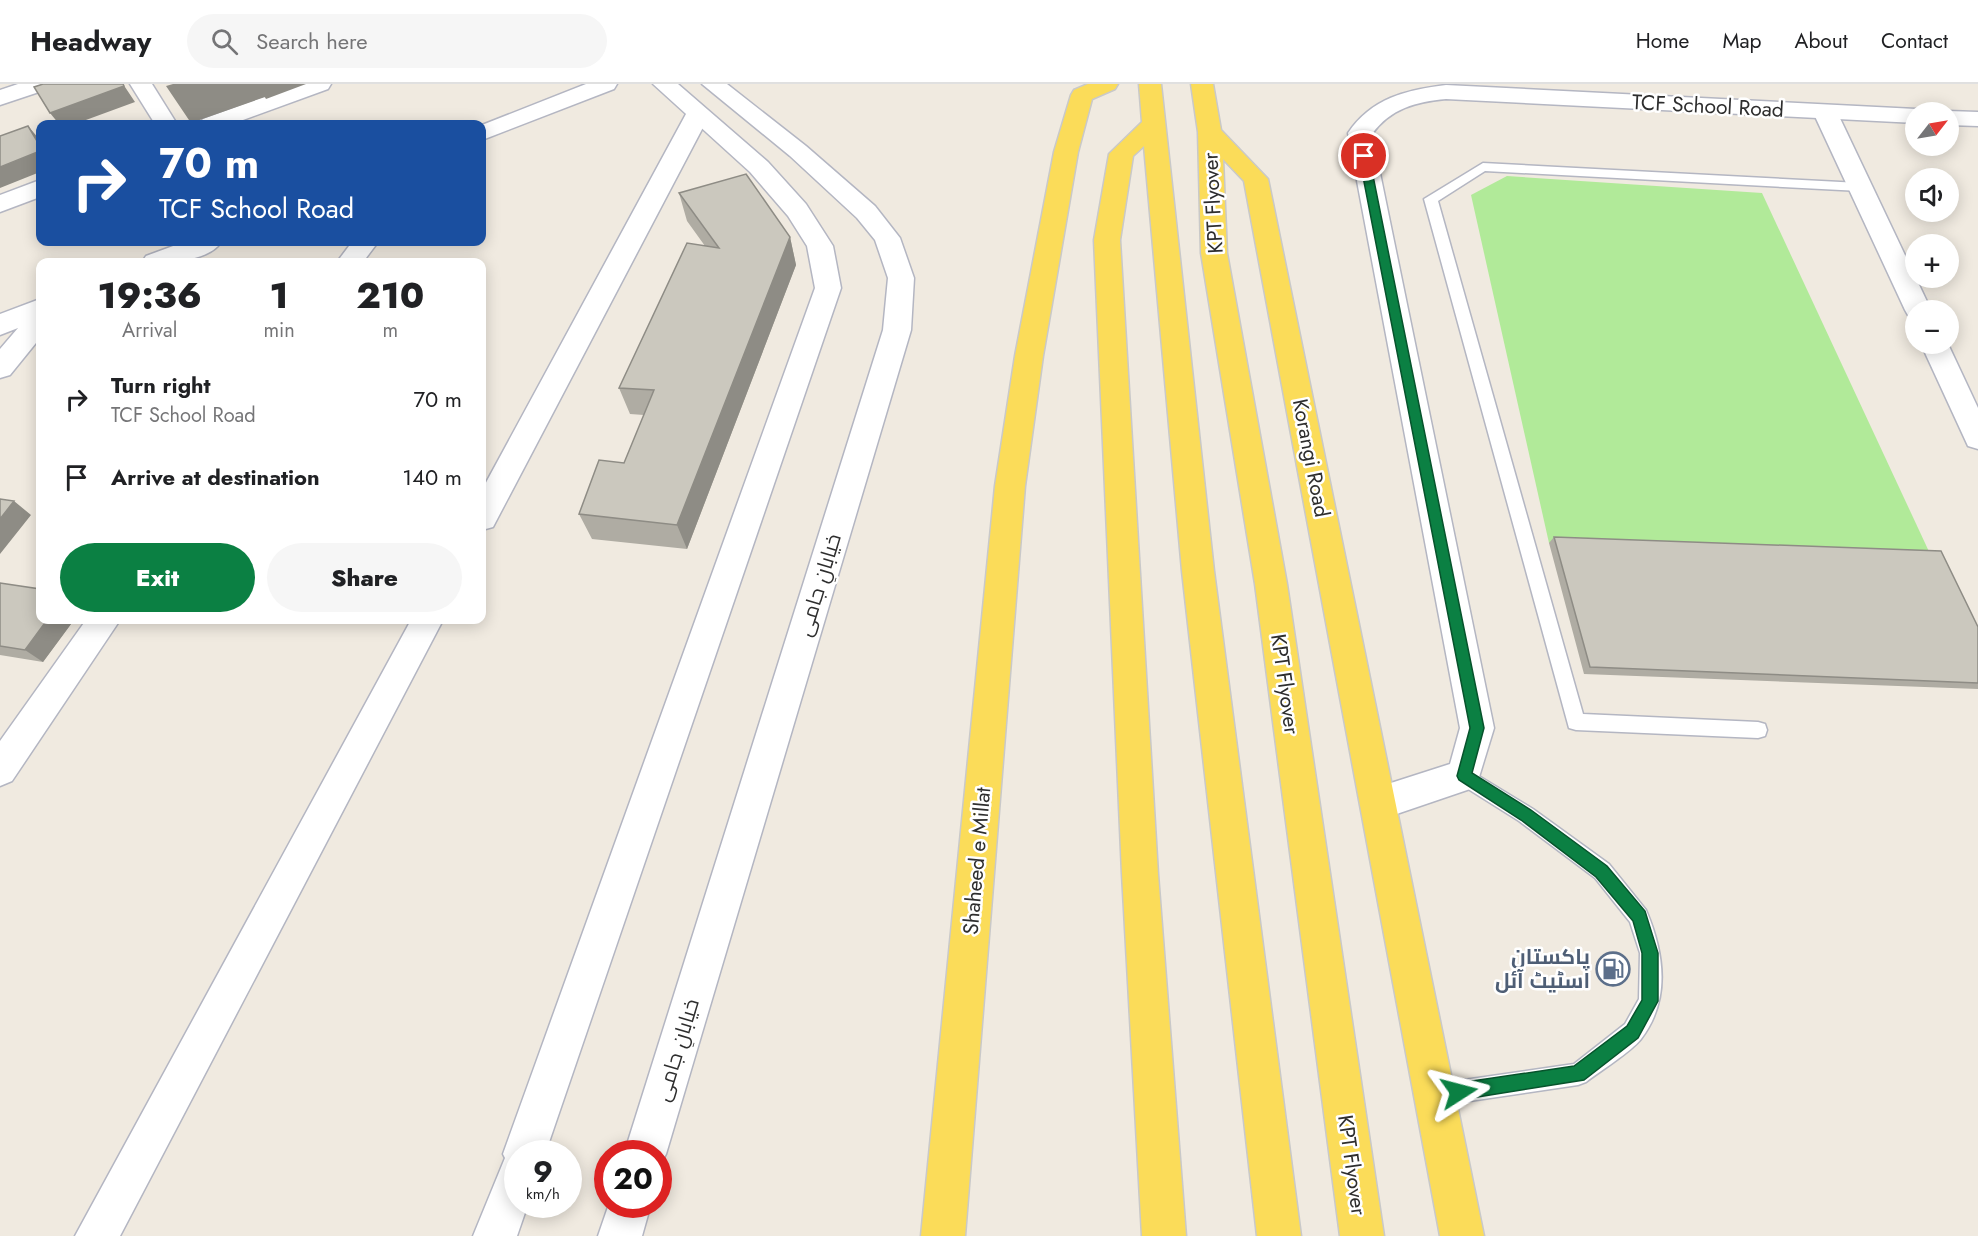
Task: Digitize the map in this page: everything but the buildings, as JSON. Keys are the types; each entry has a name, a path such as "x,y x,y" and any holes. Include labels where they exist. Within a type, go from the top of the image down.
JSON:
{"main road":[{"name":"Shaheed e Millat","path":"943,1236 1010,486 1029,356 1066,152 1082,95 1107,84"},
{"path":"1150,84 1152,125 1166,240 1199,583 1279,1236"},
{"name":"KPT Flyover","path":"1202,84 1210,132 1214,252 1271,584 1362,1236"},
{"path":"1152,125 1121,153 1107,240 1140,874 1164,1236"},
{"name":"Korangi Road","path":"1210,132 1256,179 1462,1236"}],"street":[{"path":"0,98 40,84"},
{"path":"141,84 164,120"},
{"path":"222,120 320,84"},
{"path":"486,132 606,84"},
{"path":"529,1140 828,288 820,246 797,210 759,167 664,84"},
{"name":"خیابانِ جامی","path":"649,1140 897,330 901,278 887,238 866,212 798,151 713,84"},
{"name":"TCF School Road","path":"1464,776 1477,728 1360,133 1371,116 1390,104 1417,95 1446,93 1905,116"},
{"path":"1825,112 1913,300"},
{"path":"486,511 698,114"},
{"path":"1959,118 1978,119"},
{"path":"0,204 36,190"},
{"path":"166,258 197,246"},
{"path":"0,325 36,310"},
{"path":"0,368 36,325"},
{"path":"1939,354 1978,438"},
{"path":"0,770 101,624"},
{"path":"97,1236 425,624"},
{"path":"1379,803 1464,776"},
{"path":"495,1236 504,1211"},
{"path":"620,1236 626,1218"}],"lane":[{"path":"1758,730 1576,722 1431,199 1484,167 1860,187"},
{"path":"1436,1095 1578,1074 1633,1032 1650,1001 1650,953 1639,917 1602,871 1526,815 1464,776"}],"green space":[{"path":"1507,176 1762,193 1932,558 1549,543 1471,195"}],"place":[{"name":"پاکستان اسٹیٹ آئل","path":"1613,969"}],"route":[{"path":"1364,156 1477,728 1464,776 1526,815 1602,871 1639,917 1650,953 1650,1001 1633,1032 1578,1074 1459,1092"}]}
